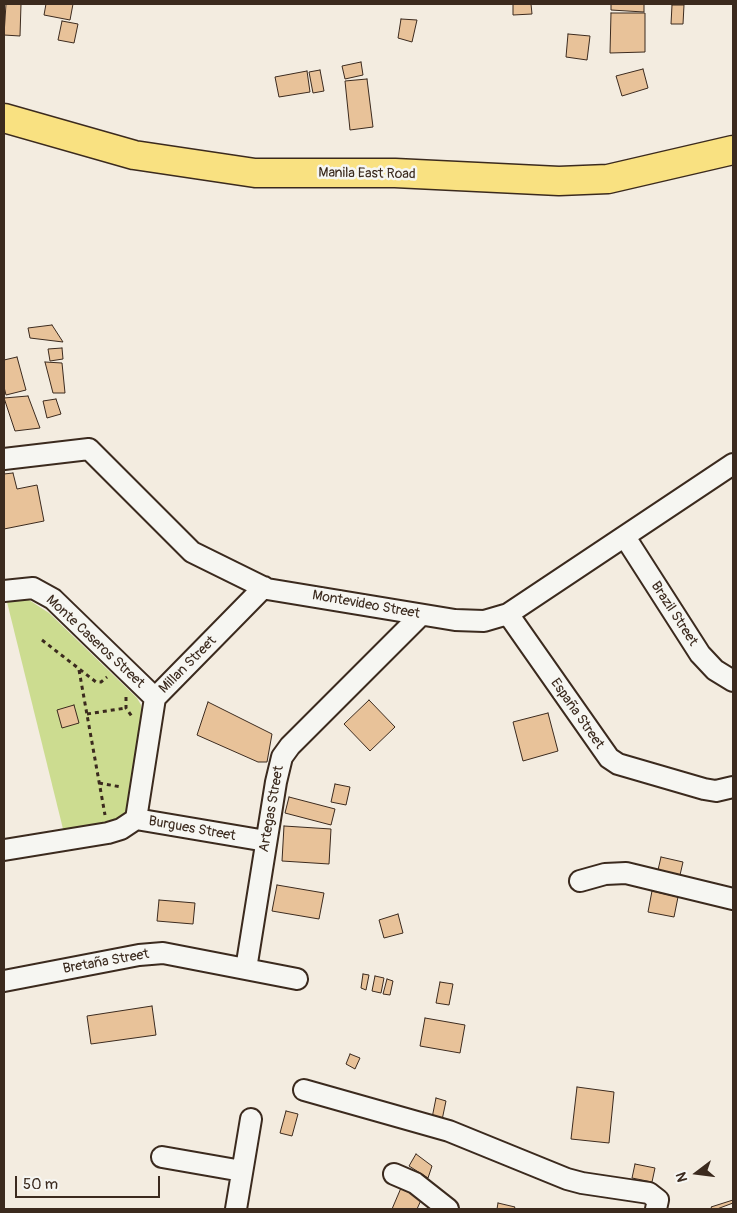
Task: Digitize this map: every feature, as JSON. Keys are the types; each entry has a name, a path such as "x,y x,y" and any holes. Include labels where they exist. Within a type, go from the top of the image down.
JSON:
{"main road":[{"name":"Manila East Road","path":"4,118 134,155 255,172 394,173 559,181 608,179 733,150"}],"street":[{"name":"Montevideo Street","path":"4,459 89,449 192,552 267,589 455,620 484,620 508,614 733,464"},
{"name":"Brazil Street","path":"626,537 700,654 715,670 733,681"},
{"name":"Millan Street","path":"136,819 139,790 155,698 264,587"},
{"name":"Monte Caseros Street","path":"4,591 33,588 53,599 155,698"},
{"name":"España Street","path":"508,614 609,758 618,764 704,790 716,791 731,788"},
{"name":"Artegas Street","path":"246,969 266,841 282,756 421,615"},
{"name":"Burgues Street","path":"4,850 108,833 121,829 136,819 266,841"},
{"path":"580,880 605,874 626,873 733,899"},
{"name":"Bretaña Street","path":"4,981 139,955 163,953 297,979"},
{"path":"304,1090 449,1131 574,1181 649,1193 658,1200 656,1209"},
{"path":"236,1209 250,1119"},
{"path":"162,1157 242,1171"},
{"path":"394,1174 415,1183 448,1209"}],"path":[{"path":"42,640 79,670 99,683 121,664"},
{"path":"79,670 108,833"},
{"path":"87,714 126,708"},
{"path":"99,783 139,790"}],"green space":[{"path":"22,599 29,600 49,613 137,698 141,705 142,713 126,813 121,820 64,833 7,602"}],"building":[{"path":"6,4 21,4 20,36 4,35"},
{"path":"46,4 73,4 70,20 44,15"},
{"path":"513,4 531,4 532,14 513,15"},
{"path":"611,4 644,4 644,12 611,10"},
{"path":"672,5 684,5 683,24 671,24"},
{"path":"611,13 645,13 645,52 610,53"},
{"path":"401,19 417,20 412,42 398,38"},
{"path":"62,21 78,24 74,43 58,40"},
{"path":"568,34 590,36 587,60 566,57"},
{"path":"361,62 363,75 345,79 342,66"},
{"path":"643,69 648,88 622,96 616,76"},
{"path":"320,70 324,91 313,93 309,72"},
{"path":"307,71 310,92 279,97 275,77"},
{"path":"367,79 373,127 350,130 345,81"},
{"path":"52,325 63,342 30,338 28,328"},
{"path":"62,348 63,359 50,361 48,349"},
{"path":"17,357 26,390 6,395 4,387 4,360"},
{"path":"45,362 62,363 65,393 53,393"},
{"path":"28,396 40,428 15,431 4,398"},
{"path":"56,399 61,414 47,418 43,401"},
{"path":"13,473 17,489 37,485 44,521 4,529 4,474"},
{"path":"369,700 395,727 370,751 344,724"},
{"path":"208,702 272,734 267,762 258,762 197,735"},
{"path":"74,705 79,723 62,728 57,710"},
{"path":"548,713 558,751 523,761 513,722"},
{"path":"335,784 350,787 346,805 331,802"},
{"path":"289,797 335,809 331,825 285,813"},
{"path":"284,826 331,829 329,864 282,861"},
{"path":"661,857 683,862 680,875 658,870"},
{"path":"277,885 324,893 319,919 272,911"},
{"path":"652,891 678,897 674,917 648,912"},
{"path":"159,900 195,903 193,924 157,921"},
{"path":"398,914 403,933 384,938 379,920"},
{"path":"363,974 369,975 366,990 361,988"},
{"path":"375,976 384,978 381,993 372,991"},
{"path":"387,979 393,981 390,995 383,994"},
{"path":"440,982 453,984 449,1005 436,1003"},
{"path":"152,1006 156,1035 91,1044 87,1016"},
{"path":"425,1018 465,1025 460,1053 420,1046"},
{"path":"350,1054 360,1058 355,1069 346,1064"},
{"path":"577,1087 614,1092 609,1143 571,1139"},
{"path":"436,1098 446,1101 442,1120 432,1118"},
{"path":"286,1111 298,1114 292,1136 280,1133"},
{"path":"416,1154 432,1166 428,1178 409,1166"},
{"path":"635,1164 655,1168 652,1182 632,1178"},
{"path":"401,1188 422,1198 417,1209 392,1209"},
{"path":"733,1200 733,1209 712,1209 711,1207"},
{"path":"498,1203 515,1207 514,1209 497,1209"},
{"path":"733,1203 733,1209 717,1209"}]}
